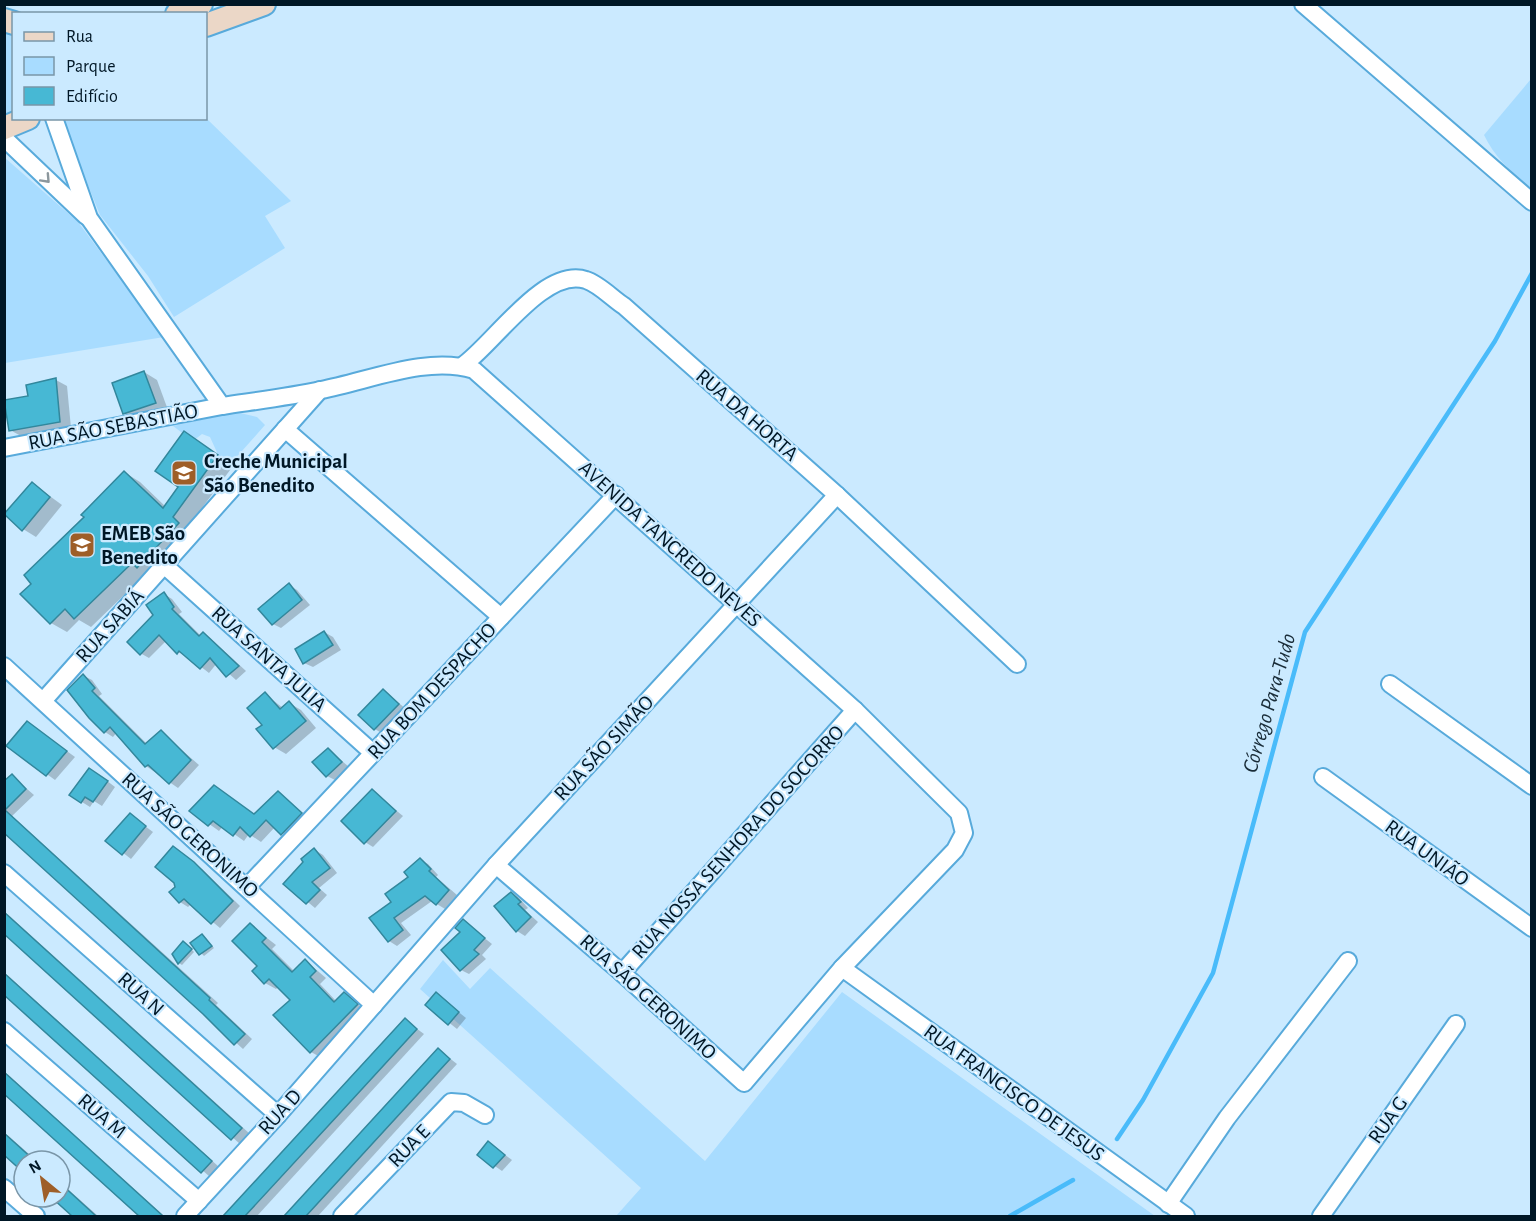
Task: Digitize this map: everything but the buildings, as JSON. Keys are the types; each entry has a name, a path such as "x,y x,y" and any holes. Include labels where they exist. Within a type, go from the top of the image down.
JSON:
{"main road":[{"path":"182,12 201,4"},
{"path":"207,25 264,4"},
{"path":"4,128 23,120"}],"street":[{"path":"1304,4 1386,78 1532,202"},
{"path":"55,120 89,218"},
{"path":"4,138 89,218 222,406 320,390 412,369 456,364 462,366"},
{"name":"RUA DA HORTA","path":"462,366 540,293 562,280 586,280 624,306 837,495 1017,664"},
{"name":"AVENIDA TANCREDO NEVES","path":"462,366 474,370 496,388 616,495 855,710 959,813 964,833 955,850 842,968 744,1083"},
{"name":"RUA SABIÁ","path":"44,701 320,390"},
{"name":"RUA SÃO SEBASTIÃO","path":"4,448 222,406"},
{"path":"285,429 501,618"},
{"name":"RUA BOM DESPACHO","path":"247,887 616,495"},
{"name":"RUA SÃO SIMÃO","path":"374,1005 496,865 837,495"},
{"name":"RUA SANTA JULIA","path":"164,565 373,753"},
{"name":"RUA SÃO GERONIMO","path":"4,666 374,1005"},
{"path":"1390,684 1532,786"},
{"name":"RUA NOSSA SENHORA DO SOCORRO","path":"622,973 855,710"},
{"name":"RUA UNIÃO","path":"1323,777 1532,928"},
{"name":"RUA SÃO GERONIMO","path":"496,865 622,973 744,1083"},
{"name":"RUA N","path":"4,873 278,1115"},
{"path":"1168,1203 1227,1118 1348,961"},
{"name":"RUA FRANCISCO DE JESUS","path":"842,968 1186,1216"},
{"name":"RUA D","path":"185,1216 278,1115 374,1005"},
{"name":"RUA G","path":"1321,1216 1456,1024"},
{"name":"RUA M","path":"4,1031 199,1201"},
{"name":"RUA E","path":"342,1216 451,1102 464,1103 485,1115"},
{"path":"4,1188 36,1216"}],"green space":[{"path":"5,30 12,32 12,119 5,124"},
{"path":"1531,79 1531,188 1504,164 1484,135"},
{"path":"207,119 291,201 265,216 285,248 174,317 148,276 100,215 61,120"},
{"path":"4,157 78,222 164,337 5,363"},
{"path":"236,412 257,417 265,425 225,470 210,437 202,434 193,441 173,426"},
{"path":"443,960 470,989 490,968 705,1161 842,992 1155,1216 616,1216 641,1188 420,989"}],"waterway":[{"name":"Córrego Para-Tudo","path":"1117,1139 1143,1100 1213,973 1305,632 1495,341 1532,273"},
{"name":"Córrego Para-Tudo","path":"1010,1216 1073,1180"}],"place":[{"name":"Creche Municipal São Benedito","path":"184,473"},
{"name":"EMEB São Benedito","path":"82,545"}]}
